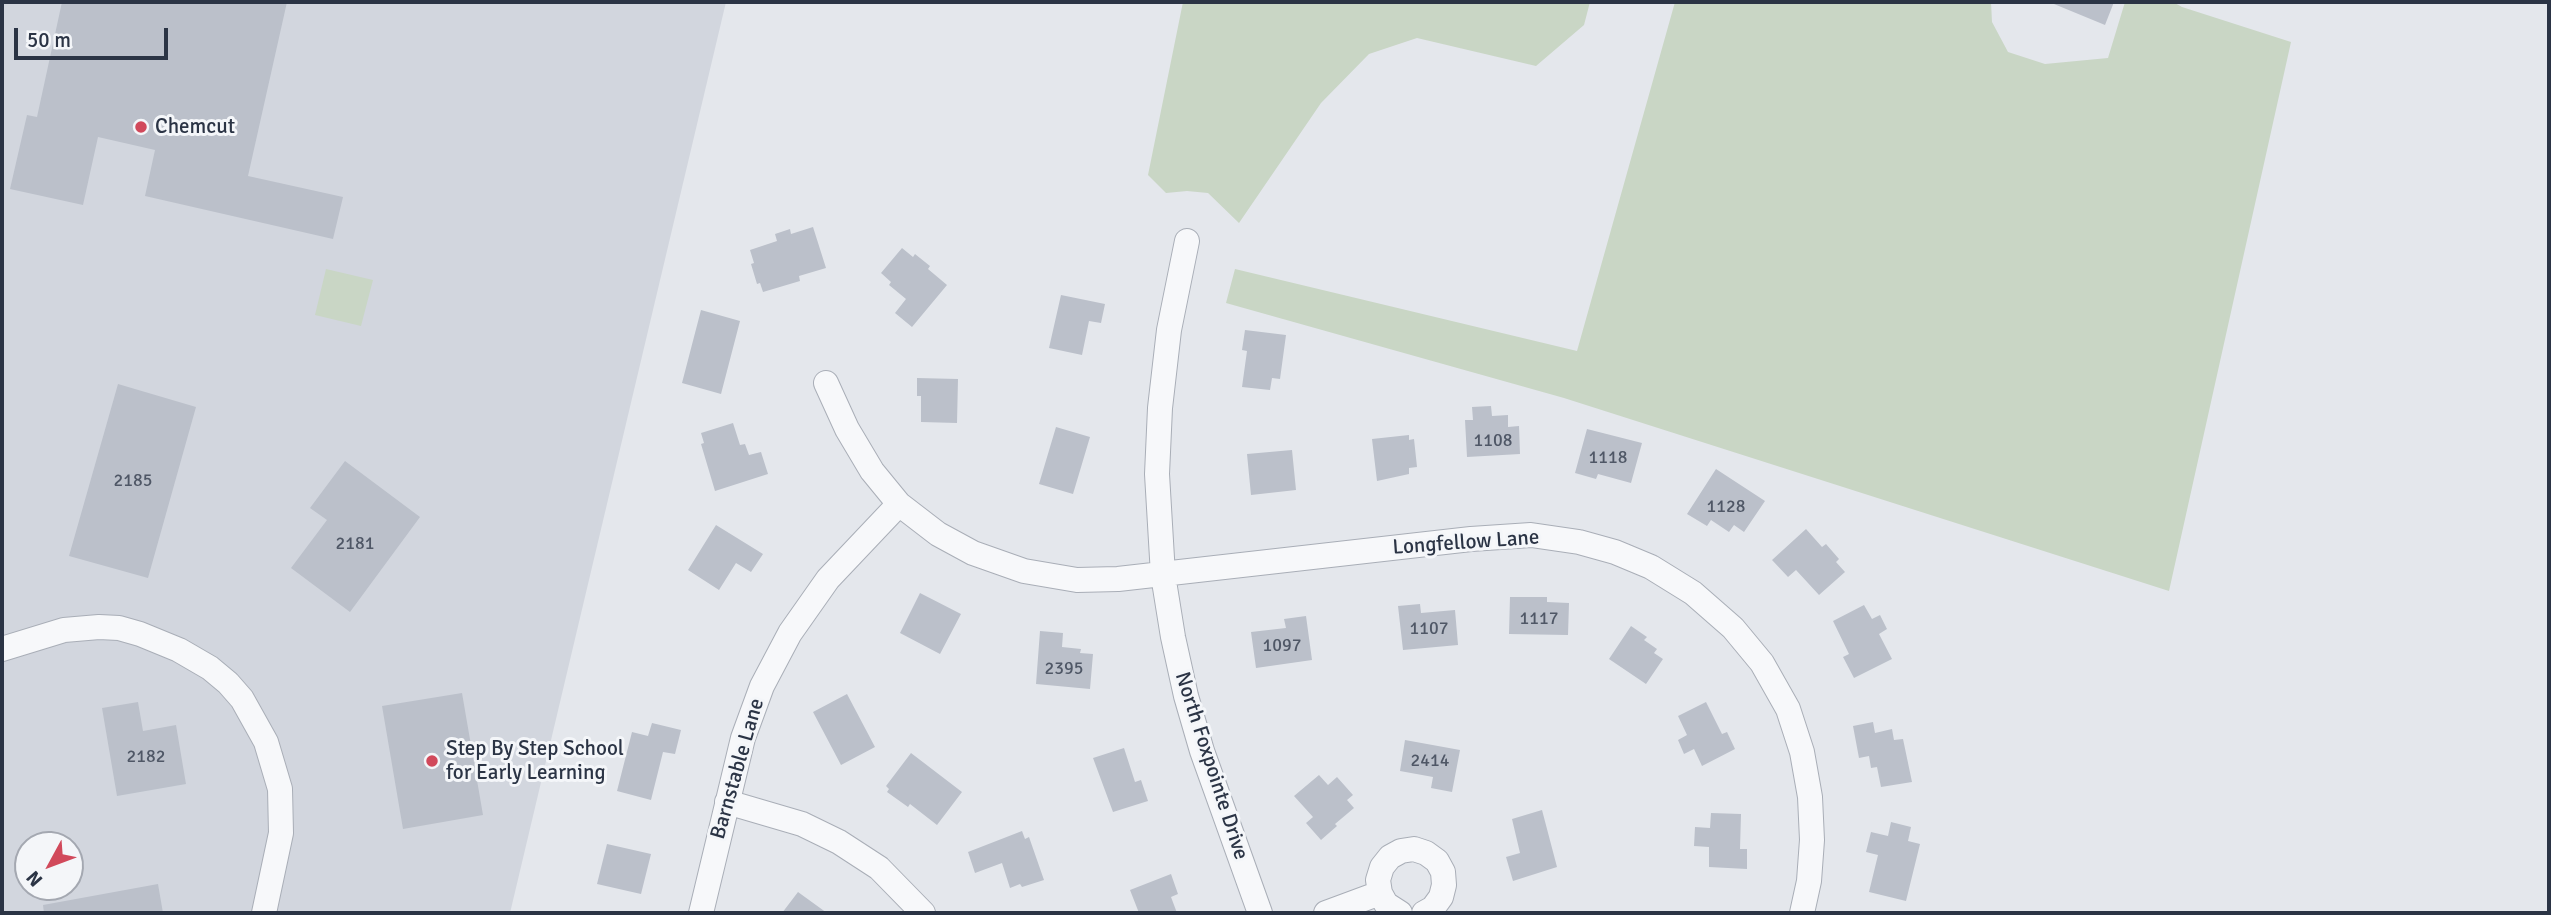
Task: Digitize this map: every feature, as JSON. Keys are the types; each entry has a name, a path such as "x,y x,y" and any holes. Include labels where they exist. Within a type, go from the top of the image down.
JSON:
{"street":[{"name":"North Foxpointe Drive","path":"1187,241 1169,330 1160,408 1157,474 1163,575 1186,696 1202,751 1259,913"},
{"name":"Longfellow Lane","path":"826,383 872,471 899,503 938,534 974,553 1024,571 1077,580 1163,575 1471,539 1531,535 1579,542 1615,552 1651,567 1693,593 1733,628 1762,663 1788,709 1802,752 1810,797 1812,840 1809,881 1801,913"},
{"name":"Barnstable Lane","path":"701,913 743,738 762,686 790,633 828,579 899,503"},
{"path":"2,649 64,630 119,628 179,650 210,668 228,683 242,699 266,742 280,789 281,833 264,913"},
{"path":"727,802 802,824 839,842 879,868 923,913"},
{"path":"1400,913 1386,904 1380,893 1378,880 1382,867 1390,857 1401,851 1414,849 1437,861 1443,872 1441,897 1433,908 1424,913"},
{"path":"1326,913 1380,893"}],"shaded area":[{"path":"2,2 726,2 510,913 2,913"}],"green space":[{"path":"1183,2 1590,2 1584,25 1536,66 1417,38 1369,54 1321,103 1239,223 1208,193 1166,193 1148,175"},
{"path":"1675,2 1991,2 1992,22 2008,52 2045,64 2108,58 2125,2 2173,2 2291,42 2169,591 1564,398 1226,303 1235,269 1577,351"},
{"path":"326,269 373,280 361,326 315,315"}],"building":[{"name":"Chemcut","path":"62,2 287,2 248,176 343,197 333,239 145,196 155,150 98,137 83,205 10,189 27,115 37,117"},
{"path":"2054,2 2114,2 2105,25"},
{"path":"813,227 826,268 799,276 800,281 763,292 760,283 757,284 750,250 777,241 775,234 790,229 791,234"},
{"path":"902,248 930,266 928,269 947,285 912,327 895,313 906,299 889,285 891,282 881,273"},
{"path":"1061,295 1105,304 1101,323 1089,321 1082,355 1049,348"},
{"path":"701,310 740,321 721,394 682,383"},
{"path":"1245,330 1286,335 1280,379 1272,378 1270,390 1242,387 1247,351 1242,350"},
{"path":"917,378 958,379 957,423 921,422 921,396 917,396"},
{"path":"118,384 196,407 148,578 69,556"},
{"path":"1491,406 1492,416 1508,415 1508,427 1519,426 1520,454 1467,457 1465,420 1473,420 1472,407"},
{"path":"733,423 740,445 745,444 749,455 761,452 768,474 715,491 701,444 704,443 701,433"},
{"path":"1056,427 1090,437 1073,494 1039,484"},
{"path":"1587,429 1642,443 1631,483 1598,474 1596,479 1575,473"},
{"path":"1409,435 1409,440 1414,439 1417,467 1409,468 1409,474 1377,481 1372,439"},
{"path":"1292,450 1296,490 1251,495 1247,454"},
{"path":"345,461 420,517 350,612 291,568 327,520 310,508"},
{"path":"1716,469 1765,501 1744,532 1734,525 1729,532 1711,520 1707,526 1687,514"},
{"path":"716,525 763,554 751,572 736,563 719,590 688,570"},
{"path":"1806,529 1822,547 1826,544 1839,559 1836,562 1845,572 1819,595 1796,570 1788,577 1772,560"},
{"path":"920,593 961,614 940,654 900,633"},
{"path":"1510,597 1547,597 1547,602 1569,603 1568,635 1509,634"},
{"path":"1420,604 1421,613 1455,610 1458,645 1403,650 1398,606"},
{"path":"1864,605 1872,619 1880,615 1887,629 1879,634 1892,659 1854,678 1843,657 1849,654 1833,621"},
{"path":"1306,616 1312,660 1256,668 1251,632 1286,628 1284,619"},
{"path":"1631,626 1647,637 1644,640 1657,649 1654,653 1663,659 1646,684 1609,659"},
{"path":"1040,631 1063,633 1062,647 1081,649 1080,653 1093,654 1090,689 1036,684"},
{"name":"Step By Step School for Early Learning","path":"462,693 483,815 403,829 382,706"},
{"path":"847,694 875,747 841,765 813,712"},
{"path":"138,702 143,731 176,725 186,784 117,796 102,708"},
{"path":"1706,702 1722,734 1727,732 1735,749 1702,766 1694,749 1684,754 1678,740 1687,735 1678,716"},
{"path":"1873,722 1875,733 1892,729 1894,740 1903,739 1912,782 1881,787 1877,767 1871,768 1869,756 1859,758 1853,726"},
{"path":"652,723 681,730 675,754 663,752 651,800 617,791 632,732 648,736"},
{"path":"1405,740 1460,750 1452,792 1431,788 1433,777 1400,771"},
{"path":"1124,748 1135,782 1141,780 1148,801 1113,812 1093,758"},
{"path":"911,753 962,792 937,825 910,804 908,807 887,792 889,789 886,786"},
{"path":"1319,775 1328,785 1337,777 1353,795 1347,800 1354,808 1321,840 1306,823 1313,817 1294,796"},
{"path":"1542,810 1557,867 1513,881 1506,857 1520,853 1512,819"},
{"path":"1711,813 1741,814 1740,849 1747,849 1747,869 1709,867 1709,847 1694,846 1695,827 1710,828"},
{"path":"1891,822 1911,827 1908,841 1920,844 1906,901 1869,892 1878,855 1866,852 1871,832 1888,836"},
{"path":"1022,831 1025,839 1029,837 1044,880 1010,888 1002,863 975,873 968,852"},
{"path":"607,844 651,854 641,894 597,884"},
{"path":"1171,874 1178,894 1171,897 1177,913 1139,913 1130,890"},
{"path":"158,884 163,913 44,913 43,905 84,901 84,898"},
{"path":"798,892 827,913 782,913"}],"place":[{"name":"Chemcut","path":"141,127"},
{"name":"Step By Step School for Early Learning","path":"432,761"}]}
